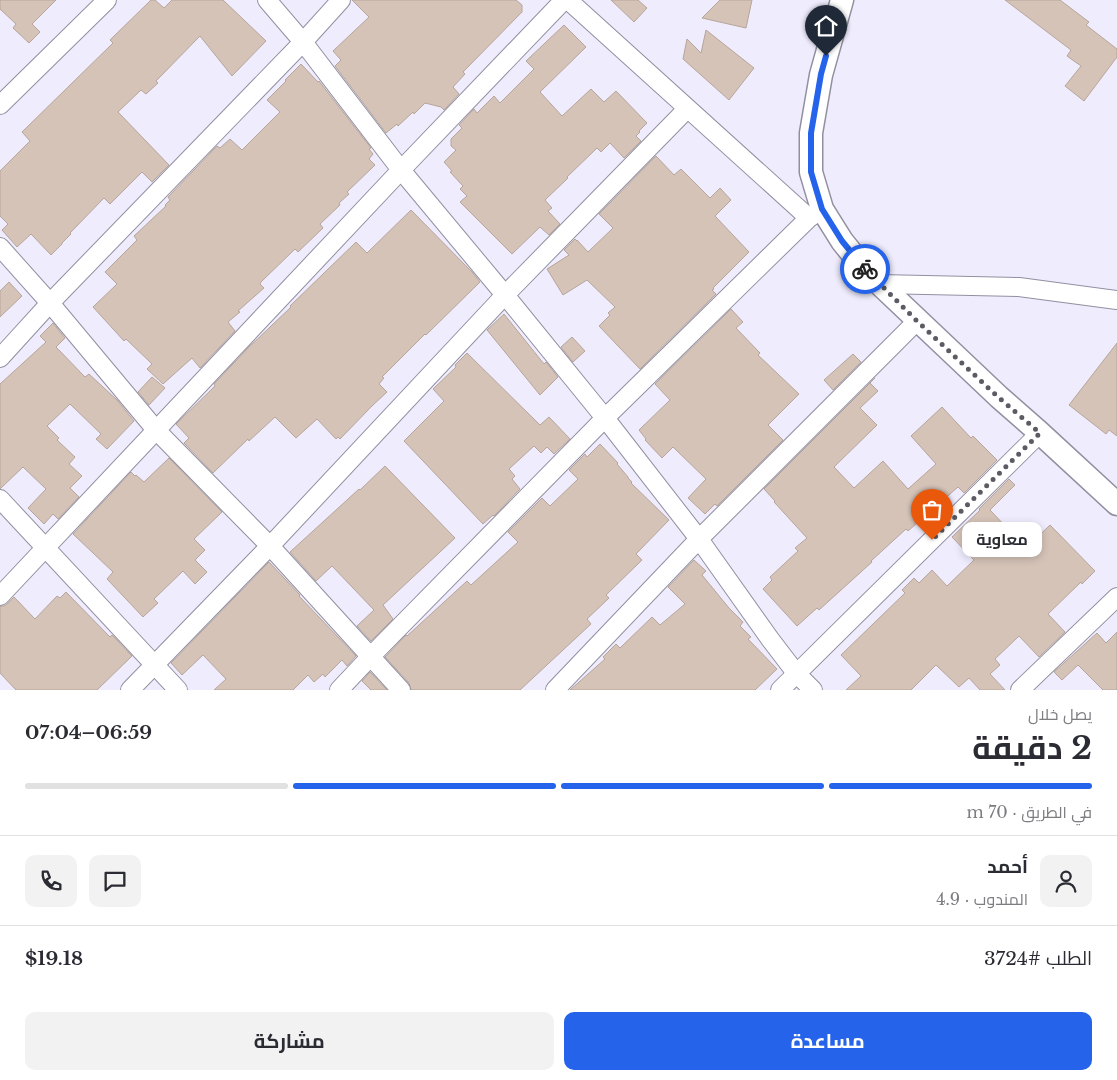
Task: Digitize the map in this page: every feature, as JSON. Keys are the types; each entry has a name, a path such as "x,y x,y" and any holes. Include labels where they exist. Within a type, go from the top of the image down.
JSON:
{"street":[{"path":"0,105 107,0"},
{"path":"267,0 303,42 401,170 605,418 699,539 770,639 796,673 813,690"},
{"path":"0,358 50,303 303,42 341,0"},
{"path":"0,596 401,170 564,0"},
{"path":"568,0 687,109 815,213 842,241 867,272 917,321 1117,504"},
{"path":"815,213 811,172 811,133 821,74 842,0"},
{"path":"130,690 270,546 505,295 687,109"},
{"path":"339,690 370,656 605,418 815,213"},
{"path":"0,247 50,303 156,430 270,546 401,690"},
{"path":"879,284 1019,287 1117,300"},
{"path":"555,690 699,539 917,321"},
{"path":"780,690 1040,433"},
{"path":"0,499 178,690"},
{"path":"1020,690 1117,597"}],"building":[{"path":"0,0 56,0 32,24 40,32 29,43 13,28 16,24 0,9"},
{"path":"151,0 155,0 164,8 172,0 223,0 266,41 232,76 200,36 156,81 158,83 146,94 141,90 118,112 169,165 152,182 142,172 110,204 104,198 51,255 31,234 17,247 2,230 8,224 0,216 0,171 30,141 22,132 113,43 110,40"},
{"path":"352,0 516,0 522,5 522,12 463,72 465,74 453,87 459,94 444,110 441,107 425,103 414,114 413,112 398,126 397,124 386,133 335,66 341,60 333,51 369,17"},
{"path":"611,0 638,0 647,8 634,22"},
{"path":"720,0 752,0 746,28 702,18"},
{"path":"1005,0 1060,0 1089,22 1086,25 1117,49 1117,57 1084,101 1065,86 1081,66 1067,56 1071,50"},
{"path":"564,25 586,47 540,92 562,116 591,89 604,102 616,91 647,123 636,136 641,141 624,158 610,143 601,152 597,148 567,177 545,200 552,208 548,211 560,224 549,235 540,227 512,254 460,202 467,196 460,189 463,186 450,172 452,171 444,162 456,150 451,146 451,139 462,128 459,125 474,109 477,113 494,96 500,103 534,69 526,61"},
{"path":"706,30 754,68 729,100 683,59 687,39 701,53"},
{"path":"301,64 319,81 371,148 369,149 373,154 369,159 375,165 347,192 349,194 339,203 340,205 320,224 323,228 298,252 295,249 261,282 260,284 264,288 228,322 235,331 200,368 192,358 163,384 147,369 152,364 126,339 124,341 93,307 117,284 105,272 137,240 134,236 166,206 170,200 168,197 217,146 220,148 230,139 242,150 280,112 267,100"},
{"path":"656,156 674,175 681,169 710,198 720,188 731,200 715,216 749,252 713,288 712,290 716,294 640,369 599,326 615,307 587,280 563,295 547,269 569,255 564,250 575,239 588,252 613,228 599,214"},
{"path":"411,210 480,282 382,377 384,378 379,384 387,392 340,439 338,437 336,439 317,419 296,438 275,417 249,441 248,439 213,473 184,443 189,438 176,424 215,386 214,384 249,347 356,242 367,253"},
{"path":"9,282 22,296 0,317 0,291"},
{"path":"731,309 743,322 736,328 760,353 758,355 799,394 768,425 783,440 717,506 715,504 705,514 688,498 706,479 673,447 662,458 645,440 639,430 670,400 655,384"},
{"path":"504,314 544,364 546,362 558,377 540,395 487,330"},
{"path":"53,323 65,338 56,347 85,377 89,374 117,400 134,421 107,449 96,439 101,434 70,404 47,426 59,438 57,440 75,457 69,464 82,476 70,488 79,497 58,519 53,514 44,524 28,508 46,489 23,467 0,489 0,384 46,342 40,336"},
{"path":"572,337 585,351 573,362 561,347"},
{"path":"1117,343 1117,436 1109,430 1106,434 1069,405"},
{"path":"467,353 540,425 549,417 570,439 554,454 547,447 541,453 534,446 509,469 515,476 512,479 520,489 494,516 483,524 404,441 444,401 433,389 456,367 455,365"},
{"path":"853,354 861,362 833,390 824,380"},
{"path":"152,377 165,388 149,405 138,392"},
{"path":"870,383 878,391 860,408 877,425 834,467 854,488 883,461 908,489 936,464 911,436 942,407 971,438 973,436 997,460 964,493 958,487 908,531 906,529 819,610 817,608 797,626 763,589 772,580 770,577 798,551 795,548 807,538 764,489"},
{"path":"600,444 618,463 631,483 669,520 636,554 642,560 606,595 609,598 587,619 591,624 520,690 411,690 409,683 385,657 406,635 467,581 471,585 518,542 508,532 542,498 550,506 578,479 569,470 585,454 587,457"},
{"path":"169,458 222,512 194,539 205,550 195,560 207,572 195,584 183,571 154,599 158,603 143,617 107,579 113,572 73,534 131,472 144,482"},
{"path":"385,466 455,538 383,605 393,619 371,641 357,626 374,610 332,566 316,581 290,552"},
{"path":"1009,479 1015,485 990,510 1026,548 1050,525 1095,571 1048,614 1065,632 1039,657 1019,636 995,659 1000,665 990,674 1005,690 980,690 969,678 959,687 936,665 911,690 846,690 861,676 841,655 905,593 902,590 914,578 919,583 932,570 947,586 974,560 952,537"},
{"path":"694,560 706,571 702,575 743,622 740,626 751,637 748,639 777,669 755,690 570,690 605,659 603,657 616,644 620,648 652,617 660,625 685,604 668,587"},
{"path":"269,562 356,656 347,666 342,660 325,677 323,674 314,682 308,675 293,690 214,690 226,679 203,655 182,675 171,663"},
{"path":"66,592 110,637 112,635 132,656 97,690 16,690 0,673 0,606 4,606 14,597 35,619 57,596 60,598"},
{"path":"1117,632 1117,690 1103,690 1078,665 1062,680 1054,672 1097,633 1106,643"},
{"path":"370,672 387,690 371,690 362,681"}],"way so far":[{"path":"865,269 998,397 1040,433 932,540"}],"place":[{"name":"معاوية","path":"932,540"}],"route":[{"path":"826,56 811,133 811,172 822,209 842,241 865,269"}]}
